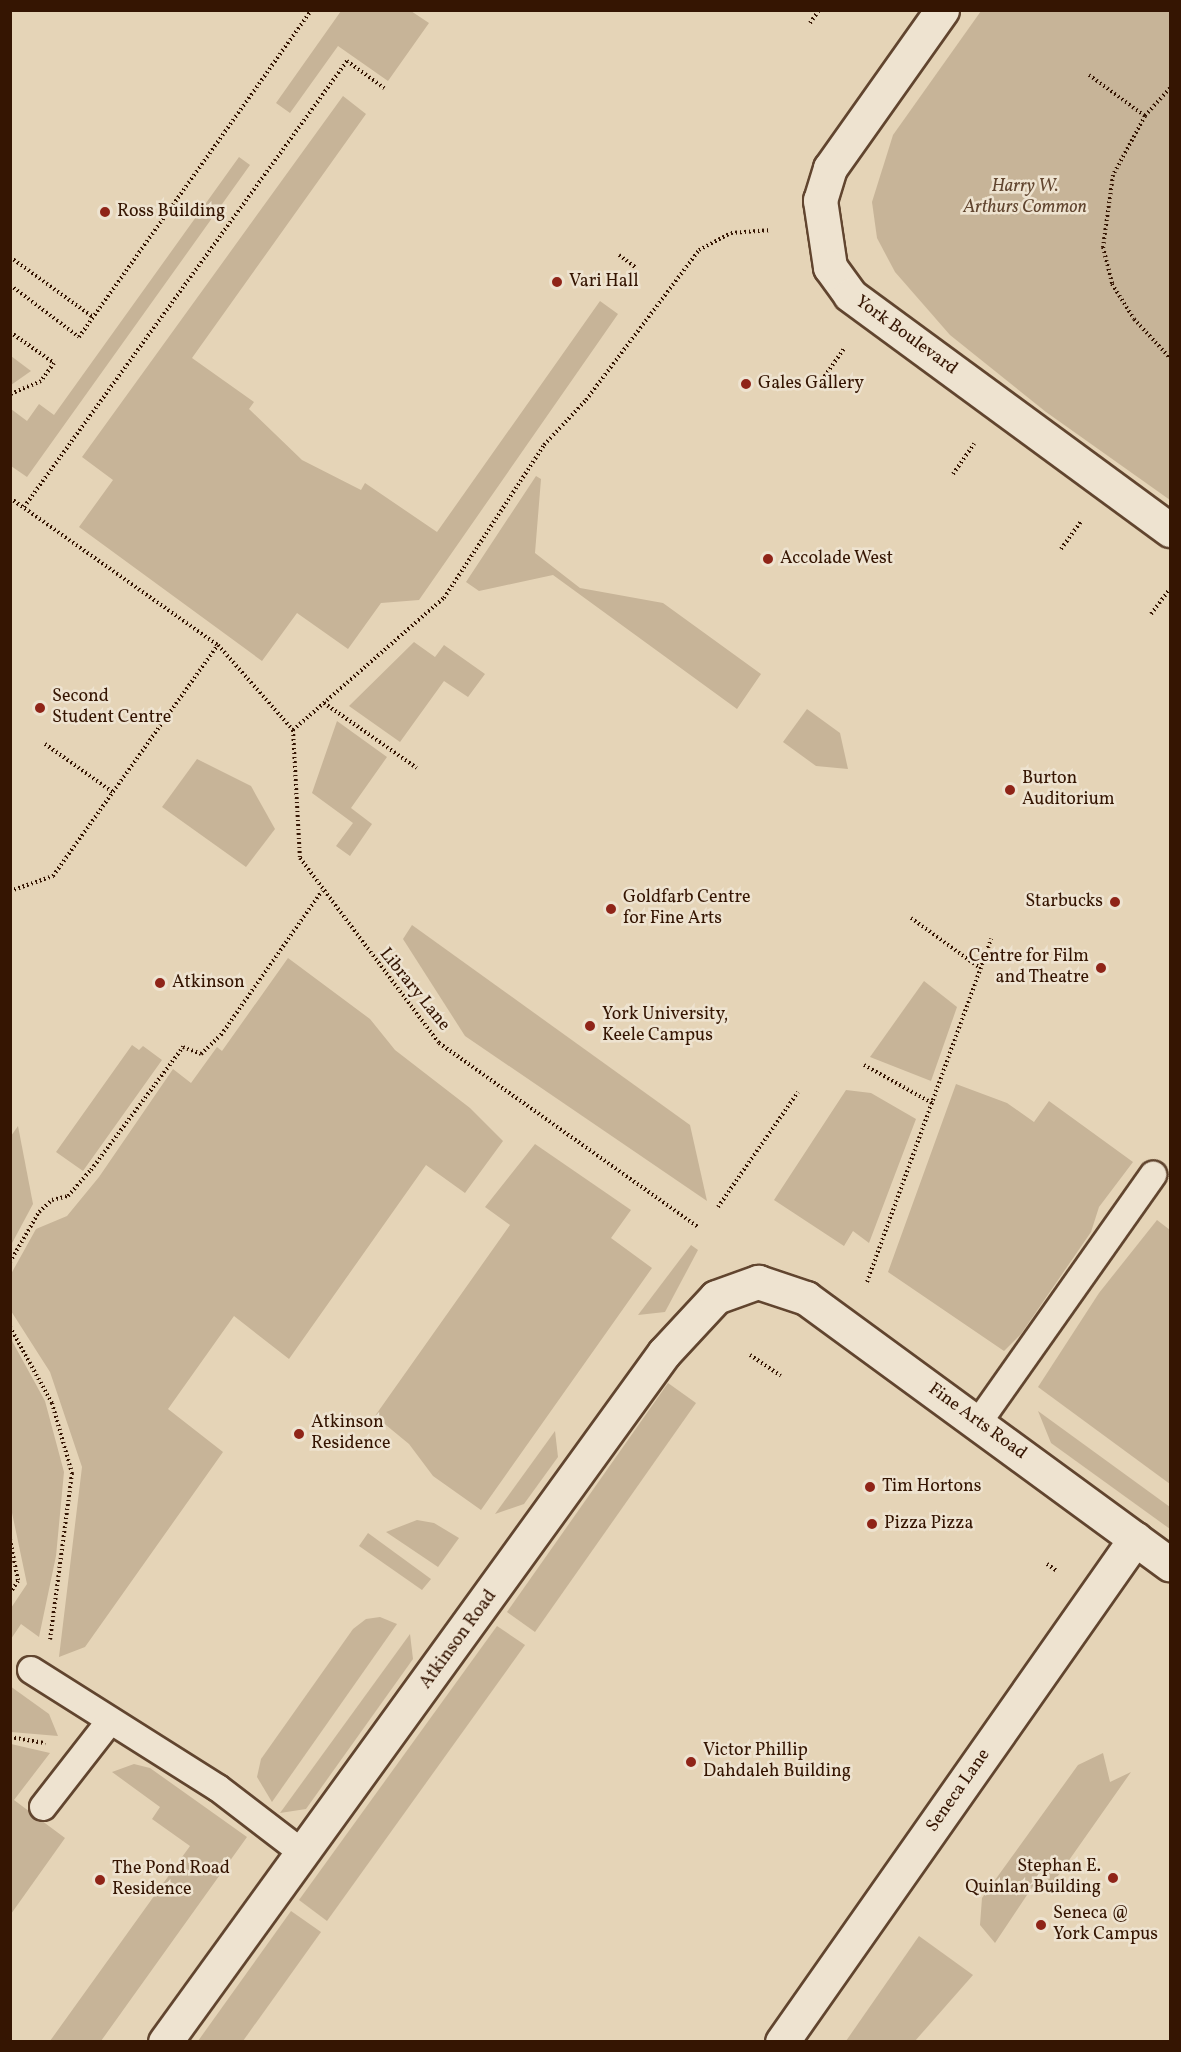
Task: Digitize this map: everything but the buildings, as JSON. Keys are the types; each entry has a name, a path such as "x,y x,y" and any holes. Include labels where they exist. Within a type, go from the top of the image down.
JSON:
{"street":[{"name":"York Boulevard","path":"942,10 830,168 820,200 830,267 850,295 1170,530"},
{"name":"Fine Arts Road","path":"780,1286 806,1298 1170,1564"},
{"name":"Atkinson Road","path":"165,2042 304,1854 688,1321 716,1296 738,1287 780,1286"},
{"name":"Seneca Lane","path":"782,2042 1135,1539"}],"lane":[{"path":"978,1423 1153,1176"},
{"path":"37,1675 218,1788 304,1854"},
{"path":"43,1807 110,1721"}],"path":[{"path":"10,285 80,336 311,10"},
{"path":"810,23 819,10"},
{"path":"24,507 347,61 384,88"},
{"path":"1089,75 1145,116"},
{"path":"1170,88 1145,116 1113,175 1103,247 1112,284 1134,319 1170,358"},
{"path":"10,498 218,645 293,730 444,598 544,445 586,400 699,250 731,232 771,230"},
{"path":"619,255 636,268"},
{"path":"10,257 93,317"},
{"path":"10,332 54,363 41,381 10,394"},
{"path":"822,380 844,348"},
{"path":"953,474 975,444"},
{"path":"1061,549 1080,521"},
{"path":"1151,614 1170,590"},
{"path":"10,891 53,876 218,645"},
{"path":"324,703 417,768"},
{"name":"Library Lane","path":"293,730 300,858 322,891 439,1043 698,1227"},
{"path":"45,744 114,793"},
{"path":"10,1262 39,1212 52,1200 68,1196 91,1170 183,1047 201,1054 221,1035 322,891"},
{"path":"911,918 980,968"},
{"path":"867,1282 992,939"},
{"path":"864,1065 932,1103"},
{"path":"718,1207 798,1092"},
{"path":"10,1327 52,1403 72,1473 37,1675"},
{"path":"750,1355 780,1376"},
{"path":"10,1539 18,1581 12,1590"},
{"path":"1047,1564 1056,1571"}],"green space":[{"path":"341,11 411,11 429,23 388,81 338,46 290,113 276,103"},
{"name":"Harry W. Arthurs Common","path":"981,11 1170,11 1170,500 1046,412 950,335 895,272 877,238 872,202 893,135"},
{"path":"343,96 366,114 192,358 254,402 249,409 302,460 361,490 365,483 437,532 600,301 618,314 419,600 381,603 348,649 297,613 262,661 79,527 113,480 82,457"},
{"path":"239,157 250,165 27,477 11,466 11,409 27,421 39,404 54,415"},
{"path":"11,356 31,371 11,385"},
{"path":"536,476 541,479 535,553 580,588 663,603 761,674 737,709 553,575 479,591 466,582"},
{"path":"414,642 435,657 444,645 485,674 468,697 444,681 400,742 349,706"},
{"path":"807,709 840,733 848,769 816,766 783,742"},
{"path":"337,721 387,757 351,808 372,824 350,856 336,846 353,823 312,793"},
{"path":"197,759 251,786 275,829 246,867 162,807"},
{"path":"412,925 690,1125 707,1201 465,1036 403,939"},
{"path":"288,958 370,1019 395,1050 470,1108 503,1141 465,1193 426,1165 289,1359 234,1316 168,1409 223,1452 85,1647 59,1657 82,1467 50,1372 11,1311 11,1274 36,1229 67,1216 99,1177 173,1069 191,1083 217,1047 222,1051"},
{"path":"924,981 957,1007 931,1081 870,1057"},
{"path":"132,1045 139,1050 143,1046 162,1060 83,1171 56,1152"},
{"path":"956,1084 1007,1103 1034,1122 1049,1101 1133,1162 1099,1207 1091,1232 1021,1334 1004,1351 888,1272"},
{"path":"846,1090 871,1093 916,1119 869,1243 853,1231 844,1246 774,1200"},
{"path":"18,1126 33,1204 11,1245 11,1136"},
{"path":"535,1144 631,1210 611,1238 652,1268 481,1510 433,1476 409,1444 375,1416 510,1225 485,1207"},
{"path":"1157,1220 1170,1230 1170,1484 1038,1387 1099,1293"},
{"path":"691,1245 698,1250 665,1312 638,1315"},
{"path":"11,1339 45,1401 64,1472 56,1556 39,1637 21,1624 11,1639 11,1608 27,1584 11,1508"},
{"path":"668,1383 696,1403 535,1632 507,1612"},
{"path":"1038,1411 1170,1507 1170,1529 1051,1443"},
{"path":"555,1431 558,1457 524,1504 495,1514"},
{"path":"417,1520 434,1523 459,1538 438,1567 386,1532"},
{"path":"368,1533 431,1579 422,1590 359,1546"},
{"path":"380,1617 397,1624 272,1802 257,1777 261,1759 353,1629 366,1619"},
{"path":"497,1626 525,1645 327,1921 299,1900"},
{"path":"410,1634 413,1659 306,1809 280,1813"},
{"path":"10,1686 49,1714 58,1736 11,1732"},
{"path":"11,1744 50,1753 14,1800 65,1838 11,1914"},
{"path":"1103,1753 1110,1782 1131,1772 1053,1883 1041,1874 995,1943 980,1925 982,1898 1078,1765"},
{"path":"134,1764 150,1768 247,1837 101,2041 50,2041 190,1846 152,1819 160,1807 112,1772"},
{"path":"291,1911 321,1932 243,2041 198,2041"},
{"path":"919,1936 973,1975 915,2041 846,2041"}],"place":[{"name":"Ross Building","path":"105,212"},
{"name":"Vari Hall","path":"557,282"},
{"name":"Gales Gallery","path":"746,384"},
{"name":"Accolade West","path":"768,559"},
{"name":"Second Student Centre","path":"40,708"},
{"name":"Burton Auditorium","path":"1010,790"},
{"name":"Starbucks","path":"1115,902"},
{"name":"Goldfarb Centre for Fine Arts","path":"611,909"},
{"name":"Centre for Film and Theatre","path":"1101,968"},
{"name":"Atkinson","path":"160,983"},
{"name":"York University, Keele Campus","path":"590,1026"},
{"name":"Atkinson Residence","path":"299,1434"},
{"name":"Tim Hortons","path":"870,1487"},
{"name":"Pizza Pizza","path":"872,1524"},
{"name":"Victor Phillip Dahdaleh Building","path":"691,1762"},
{"name":"Stephan E. Quinlan Building","path":"1113,1878"},
{"name":"The Pond Road Residence","path":"100,1880"},
{"name":"Seneca @ York Campus","path":"1041,1925"}]}
